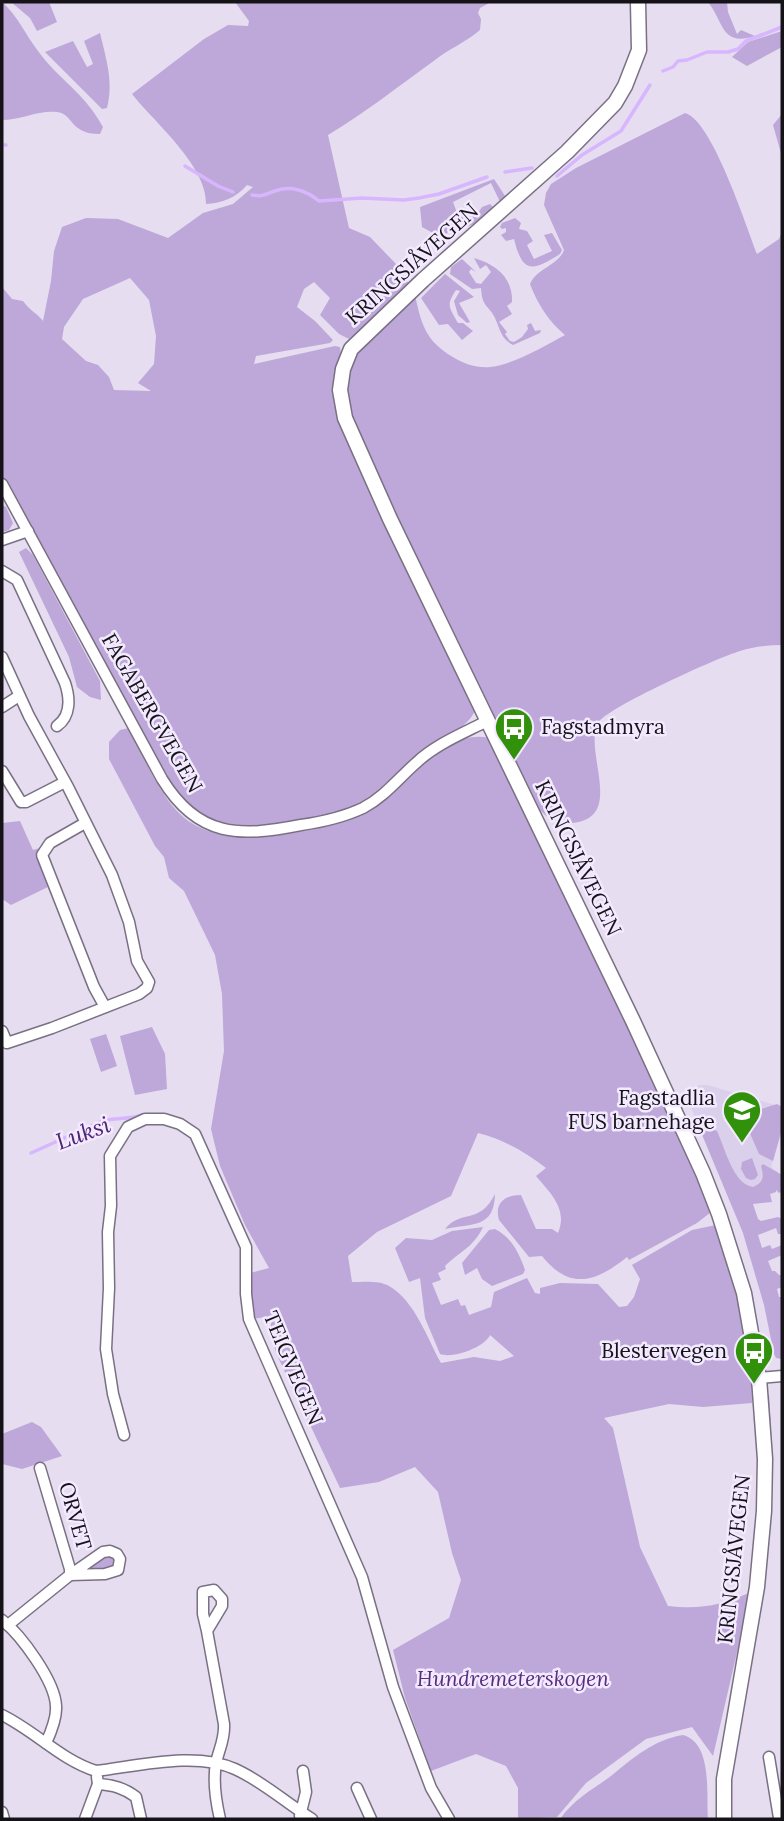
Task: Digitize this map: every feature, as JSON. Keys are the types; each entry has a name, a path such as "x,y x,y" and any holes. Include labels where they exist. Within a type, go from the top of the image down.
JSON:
{"street":[{"name":"KRINGSJÅVEGEN","path":"638,2 639,50 615,103 567,152 423,280 351,349 340,379 341,403 345,418 390,519 489,720 703,1173 744,1293 759,1378 765,1459 757,1587 724,1779 724,1819"},
{"name":"FAGABERGVEGEN","path":"2,484 170,791 179,805 214,826 235,831 281,829 335,818 361,809 392,788 417,762 452,739 489,720"},
{"path":"2,540 28,531"},
{"path":"2,571 17,580 65,683 70,698 62,723 57,726"},
{"path":"2,657 19,696 112,875 129,922 137,961 149,982 147,988 139,994 7,1043 2,1031"},
{"path":"2,707 19,696"},
{"path":"2,771 21,802 65,782"},
{"path":"85,823 50,843 42,855 94,987 105,1007"},
{"name":"TEIGVEGEN","path":"124,1435 113,1394 106,1349 110,1156 128,1127 145,1119 164,1119 180,1124 195,1134 237,1221 246,1247 248,1319 362,1577 393,1687 431,1788 449,1819"},
{"path":"759,1378 782,1376"},
{"name":"ORVET","path":"5,1623 70,1575 40,1468"},
{"path":"5,1623 32,1655 52,1687 57,1707 46,1743"},
{"path":"207,1630 225,1737 217,1762 217,1806 220,1819"},
{"path":"2,1715 82,1766 96,1771 196,1760 217,1762 237,1769 301,1816 312,1819"},
{"path":"769,1757 779,1818"},
{"path":"85,1819 98,1784 96,1771"},
{"path":"301,1816 306,1792 303,1772"},
{"path":"98,1784 113,1785 136,1797 141,1819"},
{"path":"357,1788 371,1819"},
{"path":"2,1812 4,1819"}],"shaded area":[{"name":"Fagstadlia FUS barnehage","path":"699,1085 708,1085 782,1107 782,1129 771,1167 782,1175 782,1191 779,1193 775,1188 731,1203 686,1096"}],"green space":[{"path":"2,2 13,13 46,61 96,115 103,127 100,134 77,128 67,116 57,112 2,120"},
{"path":"11,2 49,2 57,22 37,31 30,18"},
{"path":"235,2 491,2 480,8 478,13 481,19 480,30 328,135 349,228 370,237 397,265 410,286 349,339 339,334 320,315 330,298 314,282 304,289 297,307 333,340 330,343 256,356 254,364 340,347 341,354 333,384 337,410 476,708 459,729 419,753 361,802 307,820 261,825 240,825 205,817 173,788 2,476 2,287 12,299 23,301 43,321 54,251 62,227 86,218 118,219 168,238 203,213 233,204 253,187 247,185 228,199 206,204 204,190 189,160 132,94 204,39 228,25 248,26 249,21","holes":["130,278 149,300 156,336 154,364 138,383 151,391 114,390 109,377 98,365 86,361 62,339 64,327 83,299"]},
{"path":"708,2 727,2 737,34 741,30 755,36 744,39 729,35"},
{"path":"782,31 782,47 747,66 732,57 748,42"},
{"path":"100,33 110,89 107,108 102,109 45,52 73,41 87,67 93,64 84,41"},
{"path":"685,113 695,120 717,153 757,254 779,239 782,232 782,645 755,647 728,655 664,684 606,716 598,723 595,735 600,782 597,809 588,818 563,823 550,819 540,810 362,443 347,402 347,378 355,354 415,295 420,317 433,341 448,354 473,366 490,367 508,363 565,335 544,312 530,284 538,274 558,259 564,250 544,205 546,193 551,184 576,168"},
{"path":"782,114 782,157 773,125"},
{"path":"494,179 507,199 501,204 491,183 453,202 457,213 453,216 466,218 490,204 493,207 476,223 460,230 458,227 452,228 442,238 422,227 420,207"},
{"path":"515,218 521,223 519,229 527,231 533,241 527,245 534,259 552,251 544,235 552,233 562,250 560,254 543,264 526,264 517,251 514,239 506,241 501,235 506,232 506,228 500,227 502,223"},
{"path":"474,258 496,268 509,285 512,302 507,306 512,314 499,322 510,341 514,342 522,337 528,329 527,325 531,323 535,331 541,330 540,333 513,345 506,340 493,314 484,303 481,288 472,289 450,274 451,267 462,259 476,272 471,269 469,272 476,283 481,284 491,272 486,265 480,269"},
{"path":"445,274 474,297 459,303 470,322 467,323 458,315 454,301 460,291 456,290 451,299 451,309 458,323 463,323 473,331 462,340 448,324 439,325 421,298"},
{"path":"2,505 6,507 13,523 9,530 2,532"},
{"path":"26,548 33,555 100,681 101,700 90,697 77,687 69,657 19,552"},
{"name":"Hundremeterskogen","path":"129,728 156,782 177,811 205,830 237,837 288,834 358,817 375,808 442,750 457,741 473,737 489,738 525,806 690,1158 711,1212 697,1223 629,1260 627,1257 605,1272 594,1277 573,1278 552,1267 542,1256 529,1257 499,1220 498,1209 502,1201 521,1195 536,1229 552,1229 558,1233 561,1224 559,1209 536,1176 546,1168 514,1147 478,1133 451,1196 377,1232 348,1256 352,1282 381,1283 398,1293 413,1310 441,1363 474,1357 500,1361 514,1356 490,1335 482,1344 468,1351 453,1355 440,1354 425,1318 420,1278 409,1282 395,1248 406,1238 432,1240 452,1231 483,1227 471,1244 445,1266 446,1269 438,1273 441,1280 432,1283 441,1305 458,1299 461,1306 465,1305 469,1315 491,1307 494,1292 527,1278 535,1293 540,1294 540,1288 560,1283 598,1284 619,1307 627,1306 634,1297 640,1279 632,1265 692,1230 716,1225 742,1313 751,1364 752,1403 703,1407 669,1404 604,1418 613,1428 640,1547 668,1606 711,1605 751,1592 713,1756 692,1727 646,1739 586,1783 557,1817 518,1819 518,1788 506,1766 476,1754 431,1771 405,1698 393,1650 449,1618 461,1580 438,1492 415,1467 379,1482 340,1488 276,1353 270,1332 272,1316 253,1319 250,1273 269,1268 245,1225 220,1166 211,1129 224,1051 222,994 215,955 184,891 169,878 164,857 155,846 109,759 109,742 120,730"},
{"path":"20,821 33,850 40,848 38,854 52,885 11,905 2,899 2,823"},
{"path":"152,1027 165,1054 167,1089 135,1095 120,1036"},
{"path":"106,1034 117,1066 101,1072 90,1039"},
{"path":"777,1104 782,1107 782,1129 773,1161 759,1154 742,1115"},
{"path":"708,1121 711,1129 717,1131 735,1172 746,1184 753,1187 761,1181 763,1164 782,1175 782,1191 779,1193 776,1190 770,1194 772,1202 753,1204 761,1221 778,1217 782,1219 782,1234 778,1234 776,1228 758,1235 762,1248 770,1245 772,1249 782,1245 782,1255 768,1261 772,1271 782,1275 782,1287 777,1289 779,1297 782,1297 782,1359 776,1358 774,1354 764,1305 743,1233 698,1125"},
{"path":"752,1158 758,1175 751,1180 746,1178 741,1169 742,1162"},
{"path":"495,1194 494,1205 486,1219 472,1225 445,1229 457,1219 483,1210"},
{"path":"495,1229 514,1246 525,1270 523,1274 492,1286 482,1279 477,1268 465,1275 462,1263 489,1230"},
{"path":"769,1394 773,1466 768,1524 767,1398"},
{"path":"32,1422 41,1427 62,1456 22,1469 2,1464 2,1434"},
{"path":"104,1556 115,1557 113,1569 85,1570"},
{"path":"683,1735 693,1740 704,1759 708,1819 560,1819 577,1800 644,1751 662,1741"}],"waterway":[{"path":"663,71 673,67 678,61 707,52 738,49 746,41 782,27"},
{"path":"557,176 582,155 621,131 650,85"},
{"path":"185,166 233,192"},
{"path":"505,172 532,168"},
{"path":"252,195 293,189 309,194 319,201 362,198 404,200 439,194 487,177"},
{"name":"Luksi","path":"31,1153 102,1121 142,1115"}],"place":[{"name":"Fagstadmyra","path":"514,761"},
{"name":"Fagstadlia FUS barnehage","path":"742,1144"},
{"name":"Blestervegen","path":"754,1385"}]}
